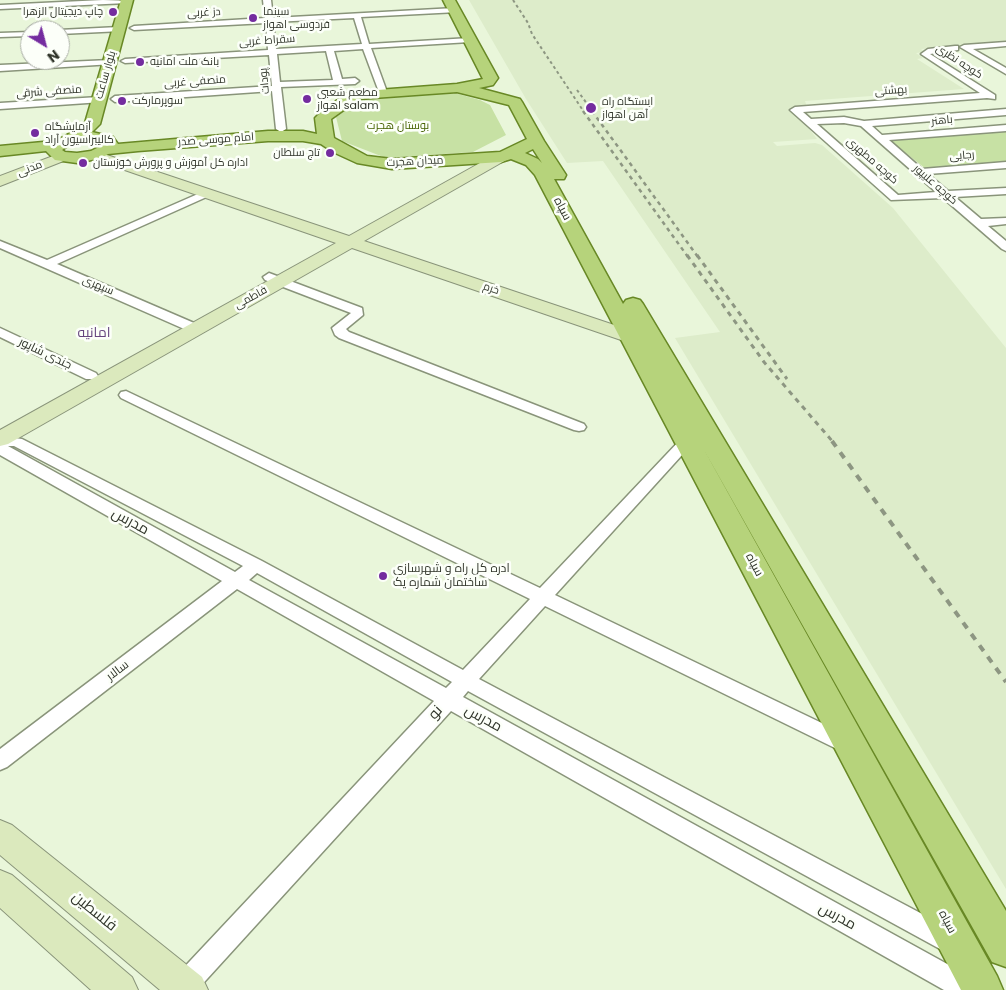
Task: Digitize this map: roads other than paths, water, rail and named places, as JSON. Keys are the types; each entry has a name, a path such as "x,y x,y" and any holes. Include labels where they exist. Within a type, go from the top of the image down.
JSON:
{"main road":[{"name":"بلوار ساعت","path":"60,150 92,124 127,0"},
{"path":"454,3 505,82 515,102 516,151"},
{"name":"بلوار ساعت","path":"104,147 109,120 135,23"},
{"path":"326,140 323,118 349,98 365,93 457,88 488,82 490,78 476,39"},
{"path":"457,88 515,102"},
{"name":"امام موسی صدر","path":"104,147 140,141 304,126 323,118"},
{"name":"امام موسی صدر","path":"104,147 268,136 303,136 326,140"},
{"path":"0,156 60,150 87,137 104,147"},
{"name":"میدان هجرت","path":"326,140 339,149 363,160 376,163 454,160 516,151"},
{"path":"0,151 60,150"},
{"name":"سپاه","path":"516,151 538,166 983,990"},
{"name":"سپاه","path":"516,151 557,173 1006,948"}],"street":[{"path":"0,7 127,0"},
{"name":"پودات","path":"267,0 281,129"},
{"name":"دز غربی","path":"135,23 269,20 357,15 454,3"},
{"path":"357,15 383,92"},
{"path":"70,31 119,29"},
{"path":"0,35 20,34"},
{"name":"سقراط غربی","path":"125,61 476,39"},
{"path":"959,48 1003,46"},
{"path":"328,48 338,82"},
{"path":"959,48 1006,71"},
{"name":"کوچه نظری","path":"959,48 928,51 925,54 1006,107"},
{"path":"0,68 110,62"},
{"name":"منصفی غربی","path":"118,87 277,87 355,81"},
{"name":"بهشتی","path":"795,110 989,95"},
{"name":"منصفی شرقی","path":"0,106 99,100"},
{"name":"کوچه مطهری","path":"795,110 895,198 1006,191"},
{"path":"808,122 844,120 864,124 1006,112"},
{"name":"کوچه علیپور","path":"864,124 1006,247"},
{"name":"باهنر","path":"880,138 1006,128"},
{"name":"خرم","path":"104,147 207,193 631,337"},
{"name":"مدنی","path":"0,176 60,150"},
{"name":"مدنی","path":"0,180 60,150"},
{"name":"فاطمی","path":"0,440 190,326 345,240 516,151"},
{"name":"فاطمی","path":"345,240 460,171 462,164 454,160"},
{"name":"رجایی","path":"919,172 1006,165"},
{"path":"48,264 207,193"},
{"path":"979,223 1006,221"},
{"name":"سپهری","path":"0,244 190,326"},
{"path":"275,279 357,311 357,314 339,328 340,332 344,335 579,427"},
{"name":"فاطمی","path":"0,426 90,376 190,326"},
{"name":"جندی شاپور","path":"0,332 90,376"},
{"path":"126,395 853,747"},
{"name":"مدرس","path":"0,440 17,442 256,565 960,947"},
{"name":"نو","path":"186,988 466,680 687,441"},
{"name":"مدرس","path":"0,446 2,450 969,990"},
{"name":"سالار","path":"0,761 256,565"},
{"name":"فلسطین","path":"0,835 186,988"},
{"path":"0,886 119,990"}],"railway":[{"path":"513,0 528,23 532,34 584,112"},
{"path":"577,90 593,112"},
{"path":"583,111 688,257"},
{"path":"592,111 698,257"},
{"path":"687,255 764,362 833,442"},
{"path":"697,255 787,379"},
{"path":"832,441 1006,682"}],"place":[{"name":"چاپ دیجیتال الزهرا","path":"113,12"},
{"name":"سینما فردوسی اهواز","path":"253,18"},
{"name":"بانک ملت امانیه","path":"140,62"},
{"name":"مطعم شعبي اهواز salam","path":"307,99"},
{"name":"سوپرمارکت","path":"122,101"},
{"name":"ایستگاه راه آهن اهواز","path":"591,108"},
{"name":"آزمایشگاه کالیبراسیون آراد","path":"35,133"},
{"name":"تاج سلطان","path":"330,153"},
{"name":"اداره کل آموزش و پرورش خوزستان","path":"83,163"},
{"name":"ادره کل راه و شهرسازی ساختمان شماره یک","path":"383,576"}],"district":[{"name":"امانیه","path":"94,333"}],"park label":[{"name":"بوستان هجرت","path":"398,126"}]}
